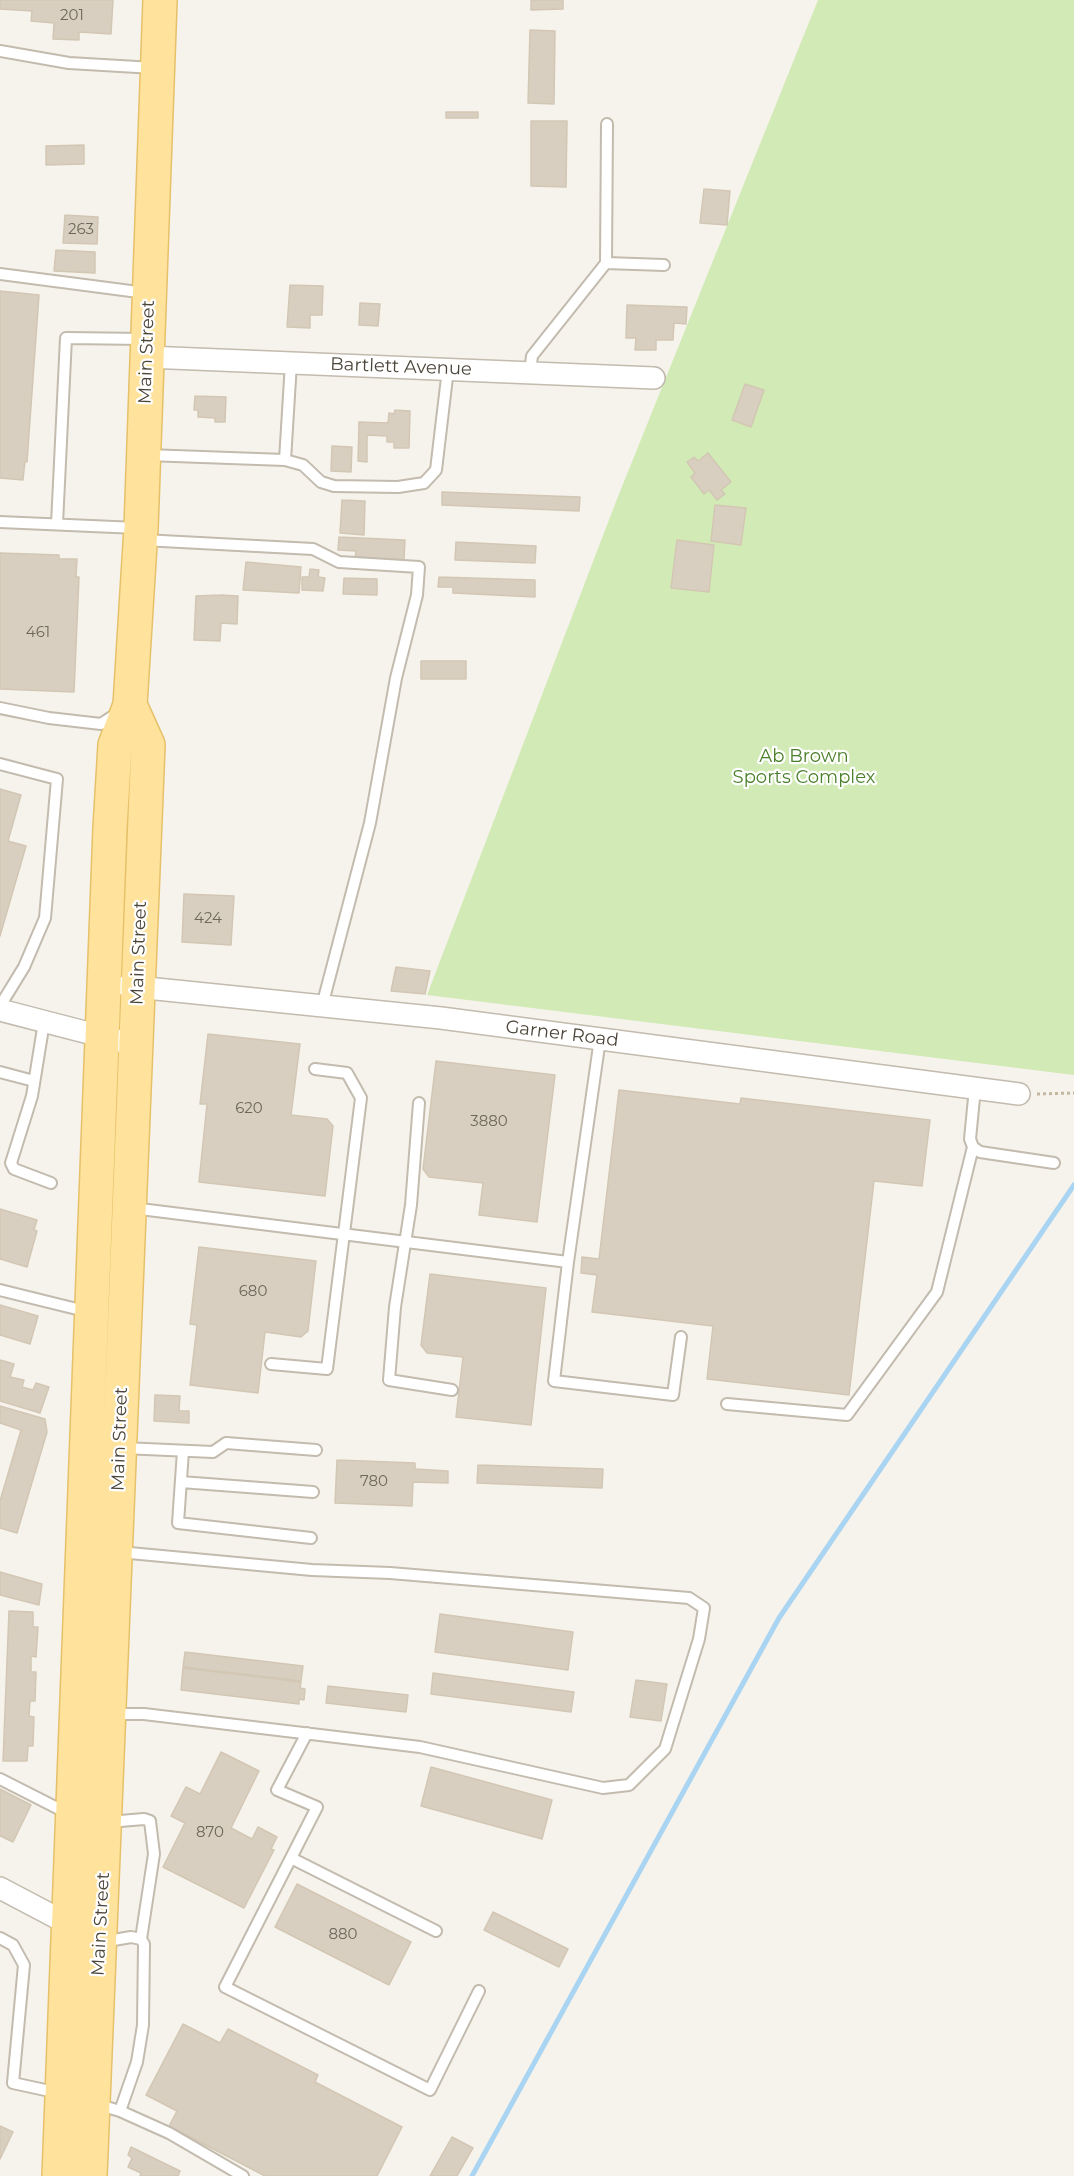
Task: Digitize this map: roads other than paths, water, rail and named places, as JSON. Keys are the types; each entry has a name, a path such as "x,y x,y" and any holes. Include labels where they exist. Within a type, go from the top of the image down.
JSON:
{"main road":[{"name":"Main Street","path":"90,2176 106,2107 100,1942 89,1819 100,1550 92,1313 115,745 130,705 140,534 160,0"},
{"name":"Main Street","path":"100,1550 120,1448 147,745 130,705"},
{"name":"Main Street","path":"59,2176 68,1923 89,1819"}],"street":[{"name":"Bartlett Avenue","path":"147,348 291,363 654,378"},
{"name":"Garner Road","path":"104,984 441,1018 1019,1094"},
{"path":"0,1008 103,1039 135,1046"},
{"path":"0,1888 100,1942"}],"lane":[{"path":"0,51 69,63 157,68"},
{"path":"530,372 532,356 606,263 607,124"},
{"path":"606,263 664,265"},
{"path":"0,274 149,294"},
{"path":"57,524 66,338 147,348"},
{"path":"285,460 291,363"},
{"path":"144,454 285,460 303,465 321,482 334,486 398,487 424,483 436,470 447,369"},
{"path":"0,522 57,524 140,534 313,549 339,562 419,567 417,595 396,678 370,823 322,1006"},
{"path":"0,708 49,718 101,724 130,705"},
{"path":"0,764 57,779 45,918 24,968 0,1008"},
{"path":"44,1022 32,1096 10,1157 14,1169 51,1183"},
{"path":"600,1039 568,1262 554,1381 673,1395 681,1337"},
{"path":"271,1364 327,1369 362,1098 347,1073 315,1069"},
{"path":"0,1072 34,1081"},
{"path":"975,1088 970,1139 974,1147 980,1152 1054,1163"},
{"path":"419,1103 411,1204 404,1242 389,1380 452,1390"},
{"path":"727,1404 848,1415 937,1292 974,1147"},
{"path":"129,1208 568,1262"},
{"path":"0,1290 92,1313"},
{"path":"120,1448 213,1452 226,1443 316,1450"},
{"path":"183,1451 178,1523 311,1538"},
{"path":"180,1482 313,1492"},
{"path":"93,1714 144,1714 420,1747 603,1788 629,1785 665,1749 699,1639 704,1608 689,1598 390,1573 312,1570 100,1550"},
{"path":"307,1733 277,1790 317,1807 225,1988 430,2090 480,1991"},
{"path":"0,1779 89,1819 144,1819 150,1821 154,1854 141,1939 144,1944 143,2025 137,2062 106,2107 169,2133 243,2176"},
{"path":"291,1858 436,1931"},
{"path":"100,1942 131,1937 141,1939"},
{"path":"0,1938 13,1945 24,1965 13,2083 62,2094"}],"waterway":[{"path":"472,2176 779,1618 1074,1185"}],"park label":[{"name":"Ab Brown Sports Complex","path":"804,768"}]}
